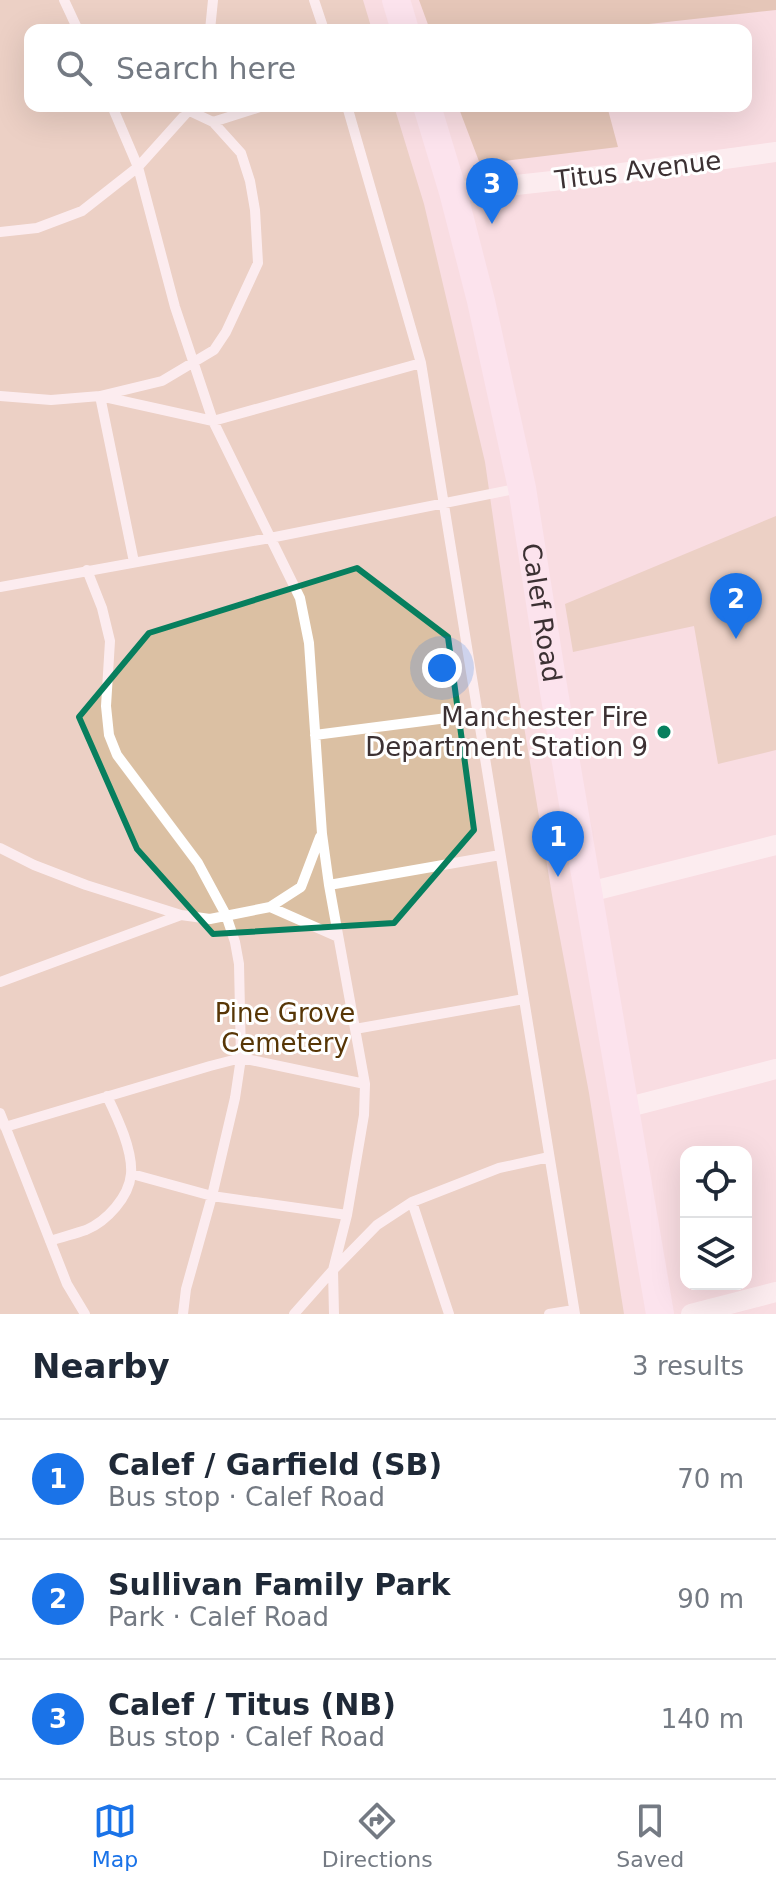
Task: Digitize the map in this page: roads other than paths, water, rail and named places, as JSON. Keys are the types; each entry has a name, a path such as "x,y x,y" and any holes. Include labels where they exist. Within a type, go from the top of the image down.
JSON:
{"main road":[{"path":"396,0 403,24"},
{"name":"Calef Road","path":"429,112 481,301 522,488 660,1314"}],"street":[{"name":"Titus Avenue","path":"453,192 776,152"},
{"path":"589,892 776,845"},
{"path":"625,1108 776,1069"},
{"path":"691,1314 776,1292"}],"lane":[{"path":"64,0 75,24"},
{"path":"211,24 213,0"},
{"path":"314,0 322,24"},
{"path":"115,112 138,167 175,307 213,421 300,598 309,643 322,834 365,1084 364,1115 347,1215 333,1270 334,1314"},
{"path":"0,232 37,228 82,211 138,167 183,112"},
{"path":"0,396 51,400 100,396 162,381 214,350 226,332 258,263 255,210 241,153 213,122 196,112"},
{"path":"213,122 244,112"},
{"path":"349,112 421,363 575,1312 549,1314"},
{"path":"100,396 213,421 421,363"},
{"path":"100,396 134,562"},
{"path":"0,587 522,488"},
{"path":"87,570 102,608 110,641 106,706 109,735 117,755 198,863 226,915 239,964 241,1058 235,1098 186,1289 183,1314"},
{"path":"315,735 478,714"},
{"path":"0,848 47,870 181,915 210,919 270,907 301,887 322,834"},
{"path":"329,885 500,855"},
{"path":"270,907 338,937"},
{"path":"0,982 181,915"},
{"path":"355,1029 524,999"},
{"path":"5,1127 241,1058 365,1084"},
{"path":"50,1241 88,1229 108,1217 122,1201 132,1174 127,1145 107,1096"},
{"path":"0,1113 67,1284 85,1314"},
{"path":"294,1314 377,1225 412,1202 499,1168 549,1157"},
{"path":"132,1174 212,1196 347,1215"},
{"path":"412,1202 449,1314"}],"place":[{"name":"Calef / Titus (NB)","path":"492,224"},
{"name":"Sullivan Family Park","path":"736,639"},
{"name":"Manchester Fire Department Station 9","path":"664,732"},
{"name":"Calef / Garfield (SB)","path":"558,877"}],"park label":[{"name":"Pine Grove Cemetery","path":"285,1028"}]}
